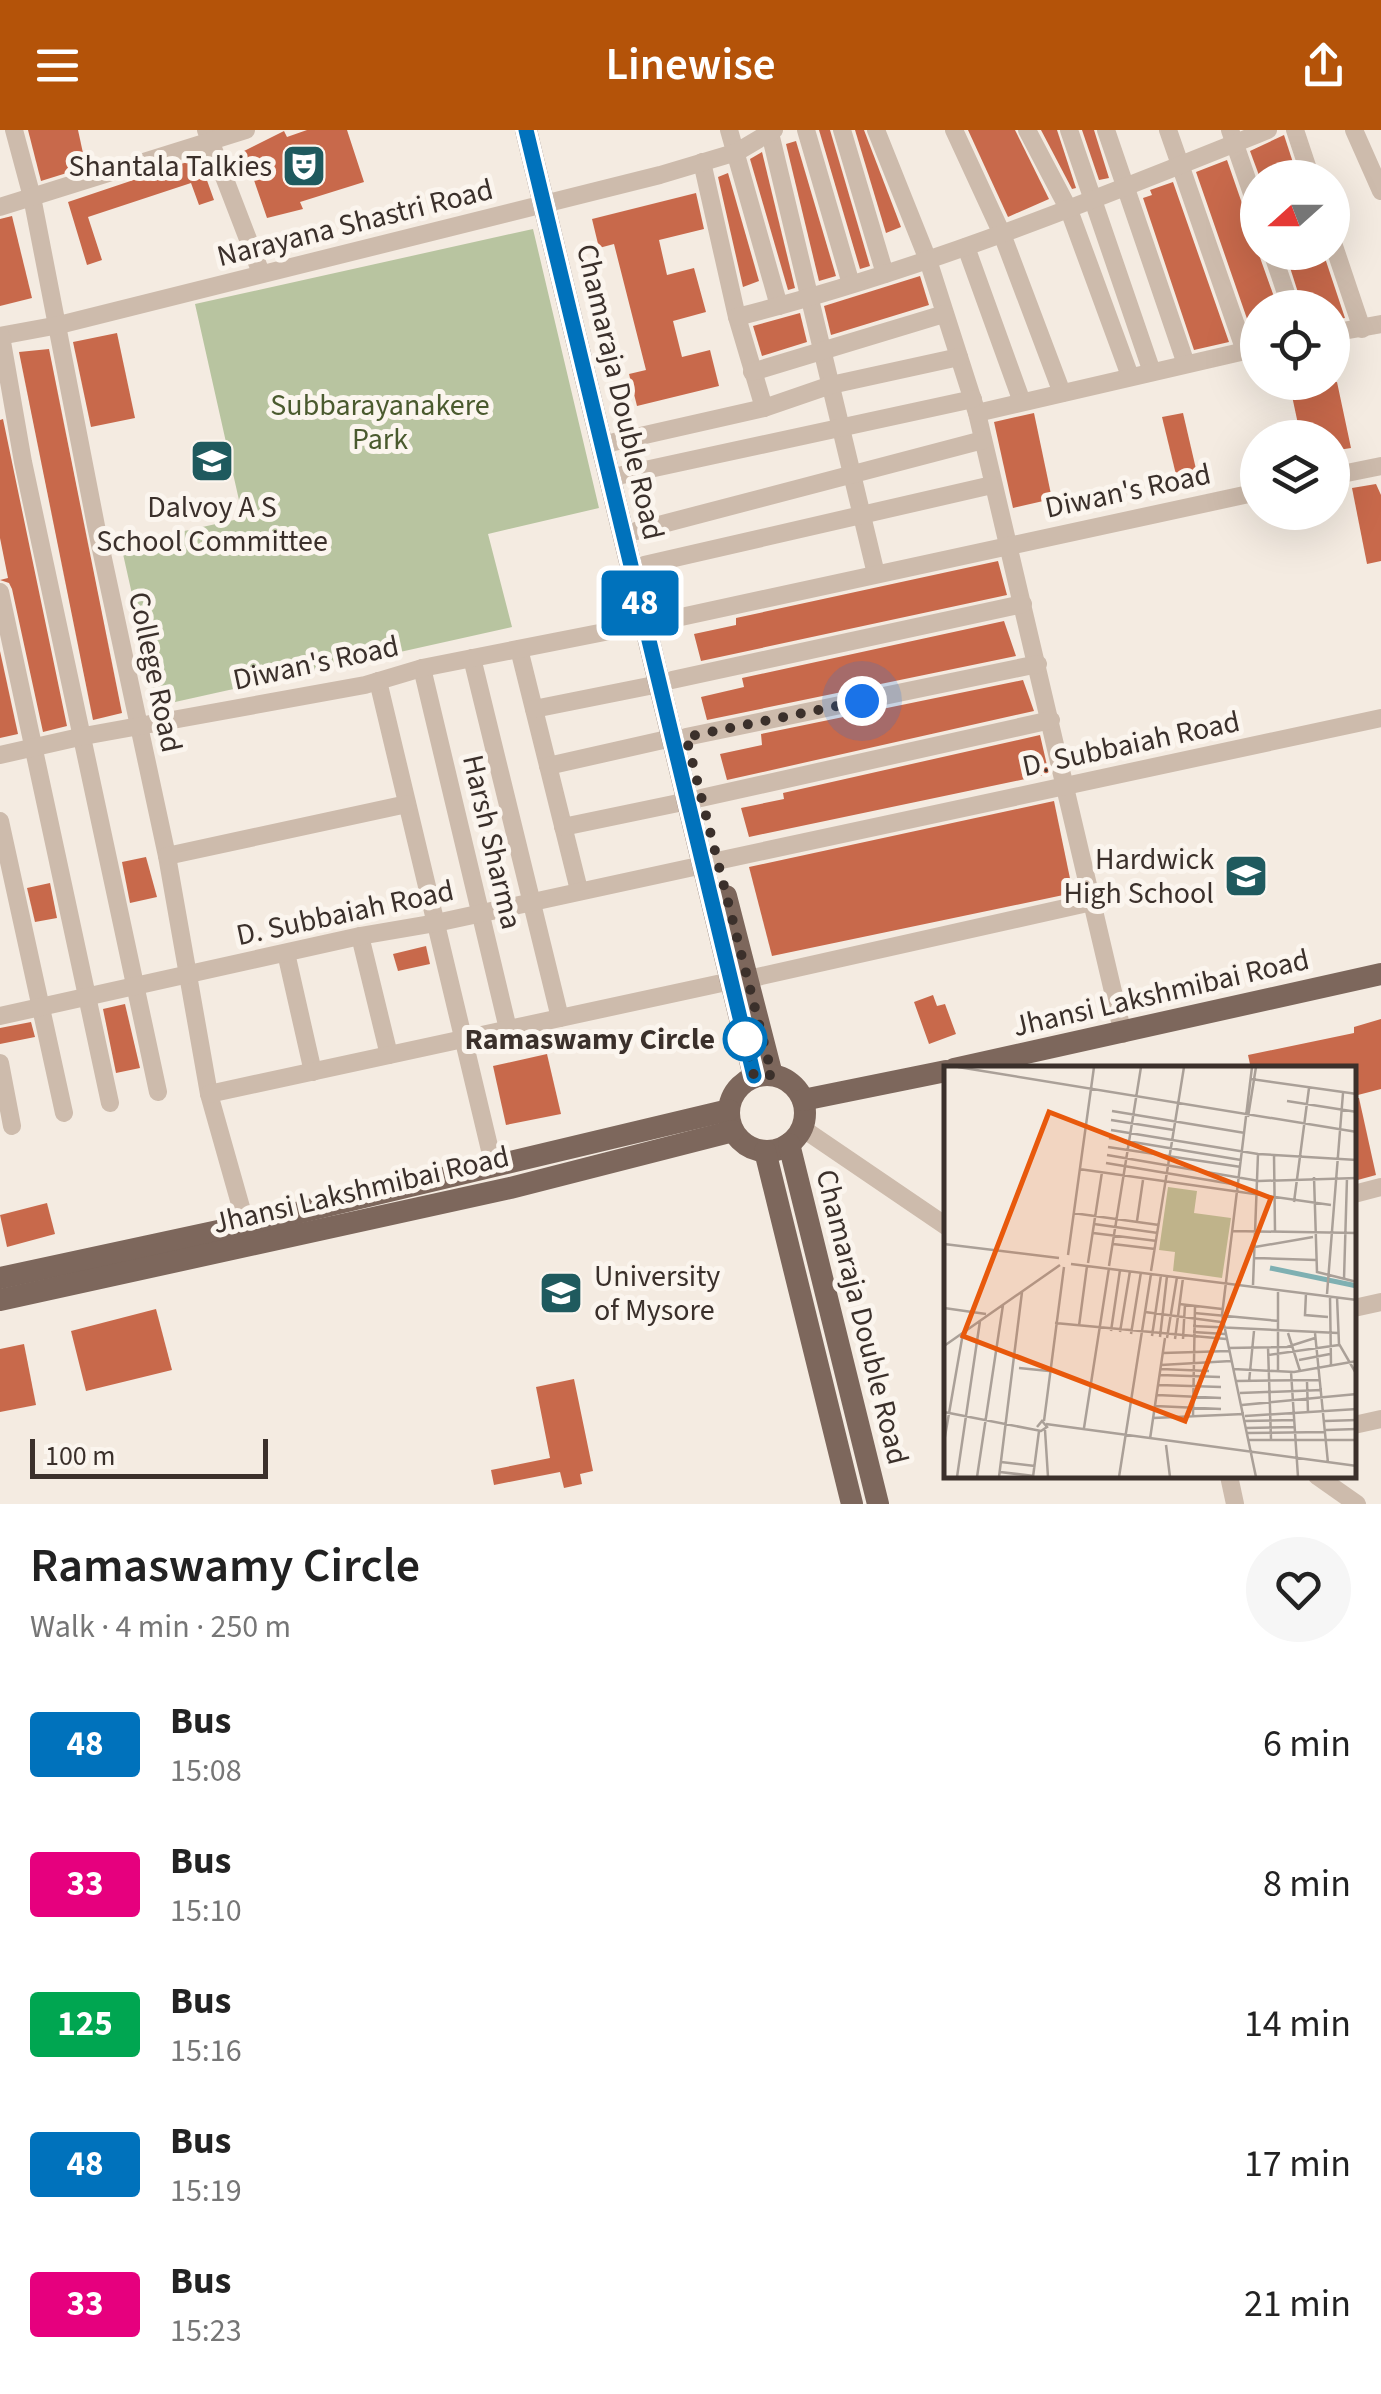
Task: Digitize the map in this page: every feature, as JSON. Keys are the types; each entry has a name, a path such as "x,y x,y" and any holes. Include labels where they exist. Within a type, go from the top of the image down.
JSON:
{"main road":[{"name":"Chamaraja Double Road","path":"526,130 551,204 614,442 644,565 651,623"},
{"name":"Chamaraja Double Road","path":"539,130 551,204 763,1076"},
{"name":"Jhansi Lakshmibai Road","path":"968,1066 1381,974"},
{"path":"803,1100 944,1071"},
{"path":"763,1076 791,1083 803,1100 796,1136 765,1151 741,1141 731,1120 736,1089 763,1076"},
{"name":"Jhansi Lakshmibai Road","path":"0,1278 494,1167 731,1120"},
{"name":"Jhansi Lakshmibai Road","path":"0,1300 510,1188 731,1120"},
{"name":"Chamaraja Double Road","path":"796,1136 878,1504"},
{"name":"Chamaraja Double Road","path":"765,1151 852,1504"}],"street":[{"name":"College Road","path":"14,130 59,325 137,726 167,856 209,1094 246,1225"},
{"path":"0,208 208,135 246,130"},
{"path":"730,130 779,306"},
{"path":"806,130 851,284"},
{"path":"842,130 885,274"},
{"path":"876,130 928,260 975,406 1123,1034"},
{"path":"954,130 1002,234 1062,393"},
{"path":"1027,130 1069,210 1130,376"},
{"path":"1069,130 1152,372"},
{"path":"1106,130 1186,364"},
{"path":"1168,130 1240,321"},
{"path":"737,317 885,274 1002,234 1181,165 1232,137 1268,130"},
{"path":"1296,130 1305,160"},
{"path":"1354,130 1381,191"},
{"path":"772,131 876,574"},
{"name":"Narayana Shastri Road","path":"0,336 59,325 551,204 736,152 772,131"},
{"path":"208,135 261,273"},
{"path":"702,162 737,317 764,408"},
{"path":"966,246 1022,402"},
{"path":"1346,270 1372,326"},
{"path":"752,372 944,314"},
{"path":"0,336 158,1092"},
{"path":"622,475 841,428 1022,402 1240,352"},
{"path":"614,442 958,357"},
{"path":"636,531 982,440"},
{"path":"1350,472 1381,466"},
{"path":"644,565 992,485"},
{"name":"Diwan's Road","path":"0,755 378,682 422,668 651,623 1240,496"},
{"path":"0,592 110,1103"},
{"path":"534,709 1023,604"},
{"path":"519,649 579,890"},
{"path":"472,658 560,1018"},
{"path":"548,766 1038,664"},
{"name":"Harsh Sharma","path":"422,668 508,1030"},
{"path":"378,682 494,1167"},
{"name":"D. Subbaiah Road","path":"0,1016 1381,718"},
{"path":"563,827 1051,720"},
{"path":"167,856 407,804"},
{"path":"0,822 64,1112"},
{"path":"209,1094 1092,902"},
{"path":"360,936 389,1055"},
{"path":"286,953 313,1072"},
{"path":"0,1064 12,1126"},
{"path":"796,1136 944,1225"},
{"path":"1356,1193 1381,1187"},
{"path":"1356,1308 1381,1302"},
{"path":"1356,1424 1381,1418"},
{"path":"1230,1479 1235,1504"},
{"path":"1320,1479 1357,1504"}],"green space":[{"name":"Subbarayanakere Park","path":"533,229 599,508 488,534 512,627 157,706 121,545 243,518 195,304"}],"building":[{"path":"28,130 78,130 86,167 41,181"},
{"name":"Shantala Talkies","path":"307,130 347,130 364,182 300,202 303,209 267,218 244,151 284,131 287,137"},
{"path":"819,130 830,130 870,266 860,269"},
{"path":"855,130 864,130 901,227 886,233"},
{"path":"968,130 1015,130 1049,199 1008,217"},
{"path":"1041,130 1057,130 1076,188 1072,189"},
{"path":"1082,130 1094,130 1109,178 1099,180"},
{"path":"1284,135 1292,160 1253,160 1250,151"},
{"path":"796,141 836,276 819,281 786,144"},
{"path":"762,152 795,288 788,290 750,159"},
{"path":"199,158 214,200 199,205 191,183 88,217 102,260 87,265 68,202"},
{"path":"1227,160 1240,198 1240,270 1264,270 1272,290 1240,290 1240,299 1196,172"},
{"path":"728,173 759,281 743,287 718,177"},
{"path":"1173,182 1229,342 1194,350 1143,198 1152,195 1150,190"},
{"path":"696,193 704,229 659,240 667,275 694,268 706,312 673,321 682,357 710,350 719,386 637,406 629,374 646,370 614,244 599,248 592,219"},
{"path":"12,216 32,298 0,306 0,219"},
{"path":"1291,270 1329,270 1336,290 1297,290"},
{"path":"920,276 929,305 831,335 824,306"},
{"path":"800,313 807,342 762,356 753,326"},
{"path":"117,333 135,418 91,427 73,342"},
{"path":"49,349 122,713 93,720 19,352"},
{"path":"1293,400 1341,400 1345,420 1297,420"},
{"path":"1034,413 1052,499 1013,508 994,422"},
{"path":"1183,413 1199,482 1179,487 1162,417"},
{"path":"3,419 67,726 43,732 12,589 0,580 8,578 0,538"},
{"path":"1376,484 1381,495 1381,561 1367,564 1352,488"},
{"path":"998,561 1007,595 701,661 694,634 736,625 736,618"},
{"path":"1004,621 1016,656 707,720 701,697 744,687 742,678"},
{"path":"0,651 18,734 0,738"},
{"path":"1023,680 1034,711 727,780 720,754 762,745 761,734"},
{"path":"1040,735 1049,774 749,837 741,808 784,799 783,793"},
{"path":"1054,801 1073,893 772,956 749,867"},
{"path":"146,857 157,897 130,903 122,862"},
{"path":"50,883 57,918 35,922 27,888"},
{"path":"426,946 430,964 398,971 393,954"},
{"path":"933,995 937,1006 945,1004 956,1034 929,1044 914,1002"},
{"path":"125,1004 140,1068 116,1073 103,1009"},
{"path":"1381,1019 1381,1089 1356,1095 1356,1066 1250,1066 1248,1055 1354,1033 1354,1027"},
{"path":"31,1022 35,1037 0,1044 0,1028"},
{"path":"547,1054 561,1114 506,1125 493,1066"},
{"path":"1356,1098 1359,1098 1376,1175 1356,1180"},
{"path":"47,1203 55,1234 7,1247 0,1215"},
{"path":"156,1309 172,1370 86,1391 71,1331"},
{"path":"24,1344 36,1405 0,1412 0,1349"},
{"path":"574,1379 593,1471 580,1474 582,1484 564,1488 560,1472 494,1485 491,1470 550,1458 536,1387"}],"bus line":[{"name":"48","path":"526,130 754,1076"}],"place":[{"name":"Shantala Talkies","path":"304,166"},
{"name":"Dalvoy A S School Committee","path":"212,461"},
{"name":"Hardwick High School","path":"1246,876"},
{"name":"Ramaswamy Circle","path":"745,1039"},
{"name":"University of Mysore","path":"561,1293"}],"route":[{"path":"745,1039 754,1076 772,1075 686,737 862,701"}]}
